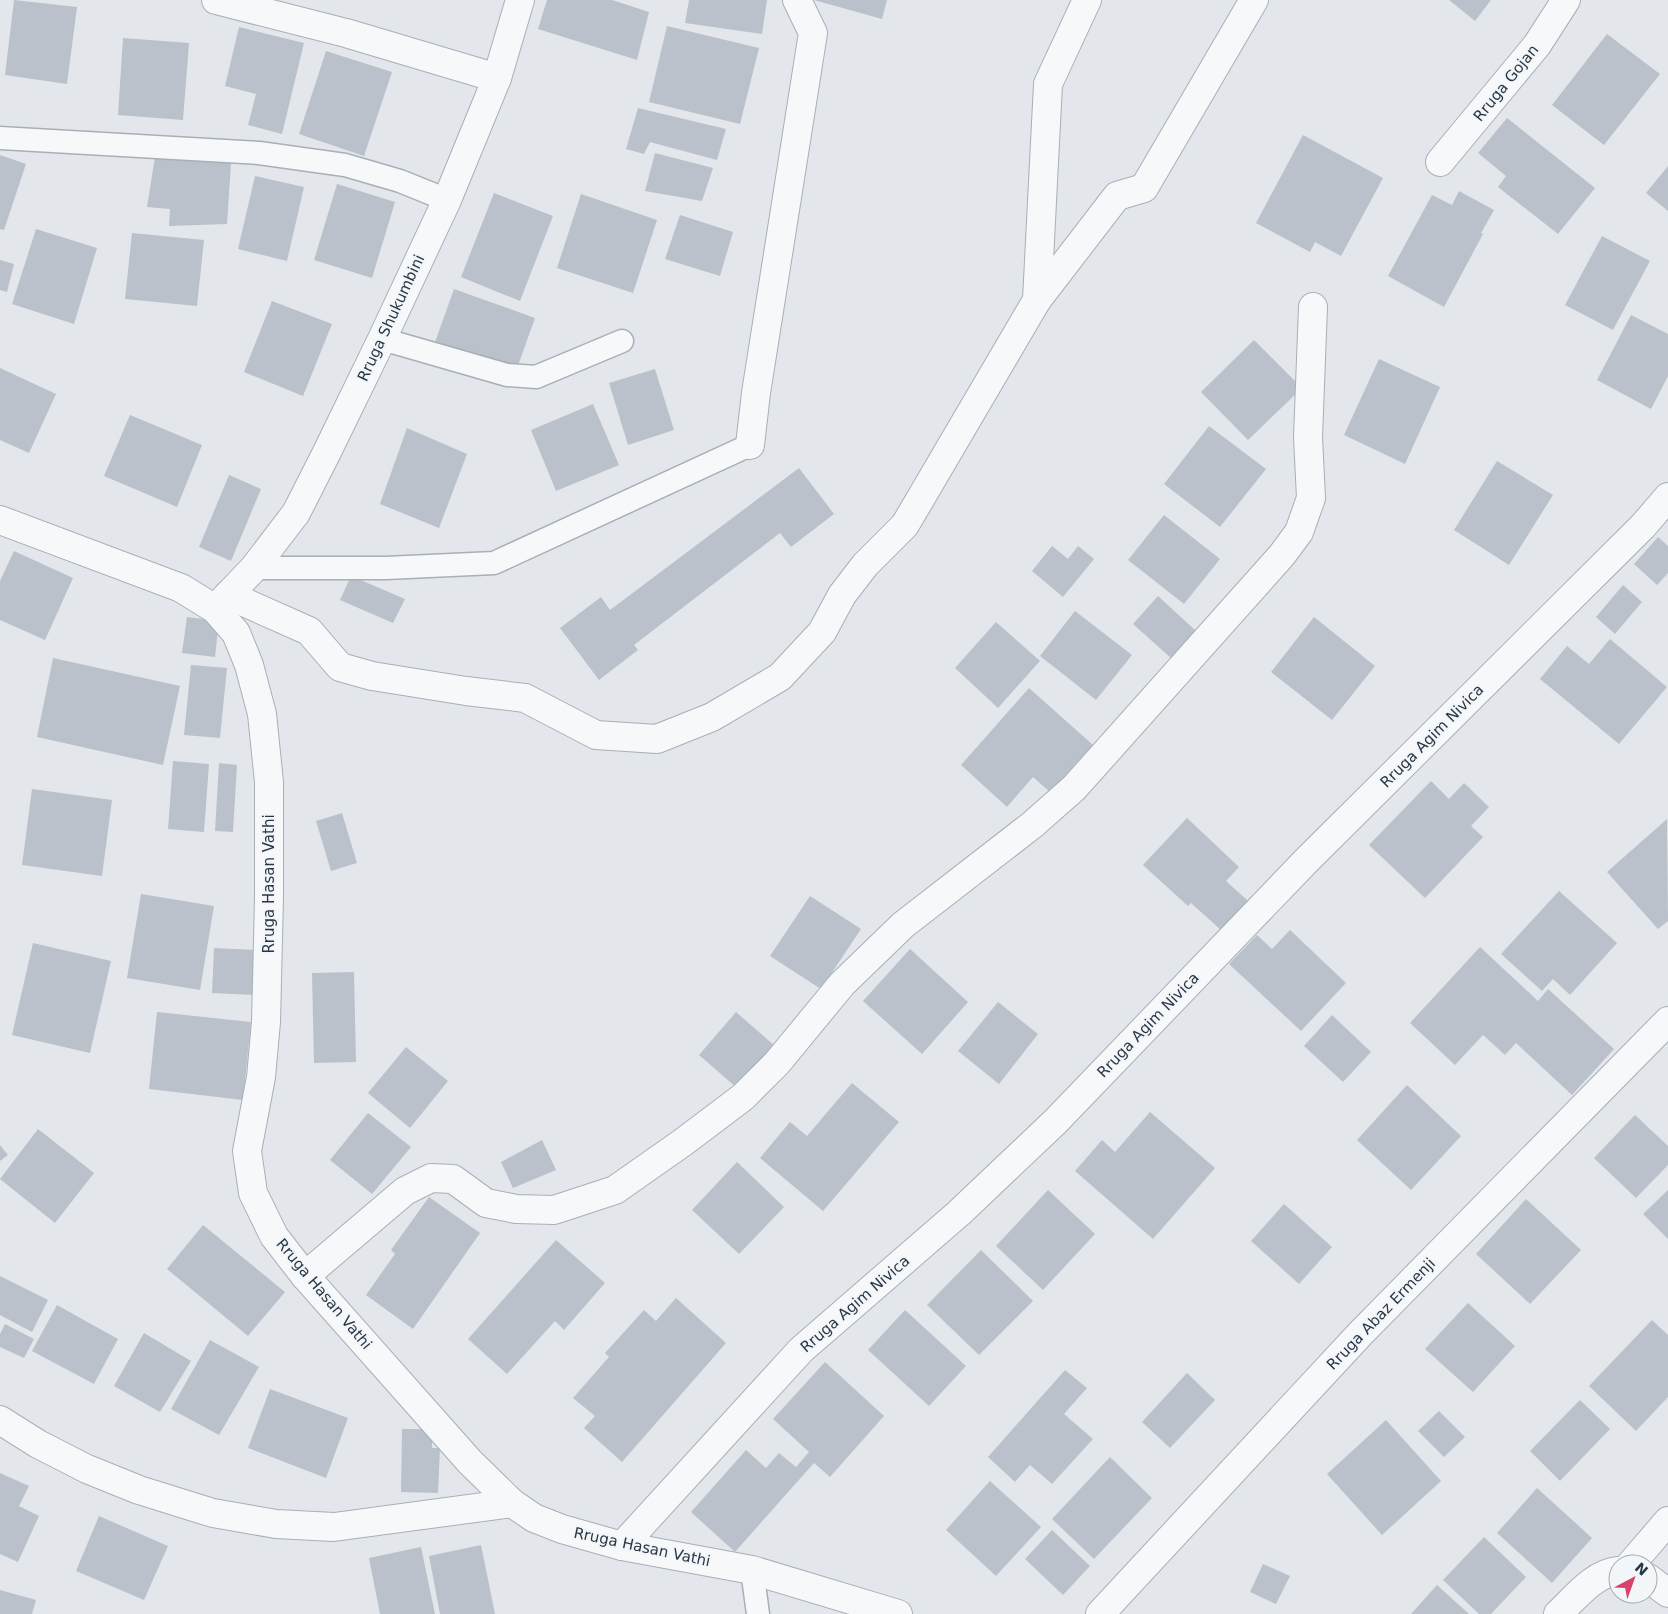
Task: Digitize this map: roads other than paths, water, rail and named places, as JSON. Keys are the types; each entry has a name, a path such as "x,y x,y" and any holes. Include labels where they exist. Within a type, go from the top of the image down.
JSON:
{"street":[{"path":"216,0 346,33 497,78"},
{"name":"Rruga Shukumbini","path":"221,602 254,568 296,512 382,339 447,200 497,78 520,0"},
{"path":"750,445 756,393 813,33 797,0"},
{"path":"1037,300 1048,84 1087,0"},
{"path":"221,602 309,631 340,667 382,677 466,691 525,698 596,735 658,739 712,718 780,677 822,632 842,595 865,565 905,524 1037,300 1117,196 1144,188 1254,0"},
{"name":"Rruga Gojan","path":"1440,162 1537,45 1566,0"},
{"path":"305,1276 405,1191 431,1178 453,1179 486,1203 516,1209 554,1210 615,1190 743,1097 777,1063 842,984 903,924 1025,830 1074,788 1276,563 1300,532 1311,498 1308,437 1313,307"},
{"name":"Rruga Agim Nivica","path":"622,1546 801,1350 959,1213 1056,1121 1306,861 1643,526 1668,497"},
{"name":"Rruga Hasan Vathi","path":"0,520 221,602 249,665 262,714 269,782 270,898 266,1022 261,1077 247,1151 253,1193 274,1236 305,1276 470,1462 512,1502 534,1518 562,1529 622,1546 752,1570 898,1614"},
{"name":"Rruga Abaz Ermenji","path":"1100,1614 1360,1334 1668,1021"},
{"path":"0,1420 38,1444 87,1469 139,1490 213,1513 276,1524 334,1527 512,1502"},
{"path":"1640,1554 1668,1522"},
{"path":"1558,1614 1592,1582 1608,1573"}],"lane":[{"path":"0,138 278,155 345,165 400,181 447,200"},
{"path":"382,339 507,374 536,377 622,341"},
{"path":"254,568 386,568 494,563 750,445"},
{"path":"752,1570 758,1614"}]}
